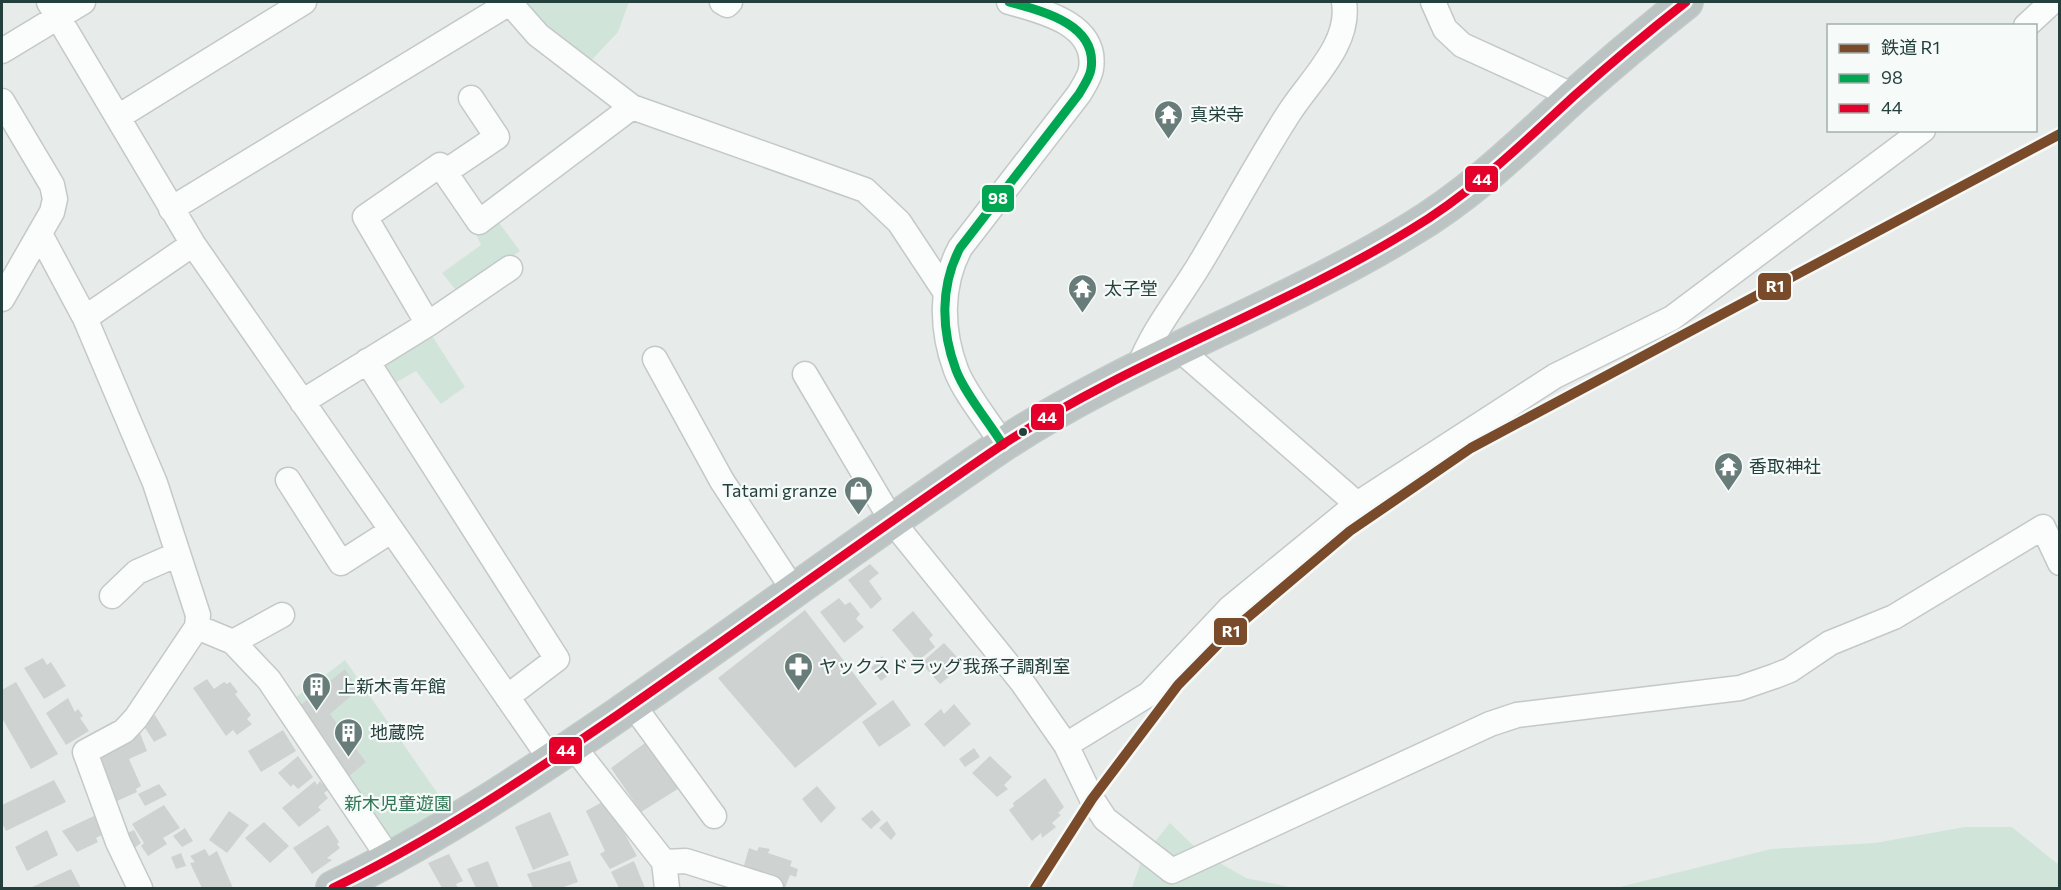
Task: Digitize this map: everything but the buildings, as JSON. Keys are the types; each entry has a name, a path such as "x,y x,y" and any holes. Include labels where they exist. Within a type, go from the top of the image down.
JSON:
{"highway":[{"path":"333,888 391,861 562,753 1004,445 1139,367 1369,255 1414,228 1485,175 1635,41 1686,2"}],"street":[{"path":"2,51 54,9 83,2"},
{"path":"118,117 304,2"},
{"path":"171,209 510,2 545,41 632,107 865,190 899,222 944,290"},
{"path":"722,2 727,6 730,2"},
{"path":"1004,445 956,371 948,341 944,290 950,266 960,248 1079,94 1091,71 1092,53 1064,11 1052,14 1009,2"},
{"path":"1139,367 1146,349 1201,262 1289,112 1331,53 1343,29 1344,2"},
{"path":"1433,2 1445,29 1462,45 1574,96"},
{"path":"2028,24 2052,2"},
{"path":"54,9 193,244 391,531 507,697 664,862 667,888"},
{"path":"445,172 497,137 471,98"},
{"path":"2,101 52,185 55,199 52,212 2,299"},
{"path":"428,324 365,217 440,165 479,222 632,107"},
{"path":"1066,745 1149,694 1230,608 1357,504 1555,376 1672,318 1909,135"},
{"path":"40,234 85,318 155,483 198,615 197,627 136,718 124,731 85,752 118,842 140,888"},
{"path":"85,318 193,244"},
{"path":"302,402 428,324 510,268"},
{"path":"1178,348 1357,504"},
{"path":"655,359 722,482 794,591"},
{"path":"367,361 557,659 507,697"},
{"path":"805,374 892,521 1016,674 1066,745 1092,799 1105,819 1172,871 1499,721 1517,715 1740,688 1775,676 1790,670 1830,643 1894,616 2043,527 2060,562"},
{"path":"288,480 341,563 391,531"},
{"path":"112,596 137,572 178,554"},
{"path":"233,642 282,615"},
{"path":"197,627 233,642 274,688 391,861"},
{"path":"633,705 714,816"},
{"path":"664,862 686,861 771,888"}],"green space":[{"path":"529,2 629,2 618,32 587,65 521,7"},
{"path":"497,220 520,251 459,294 442,273 481,245 475,232"},
{"path":"429,331 465,387 441,404 416,371 390,386 375,364"},
{"name":"新木児童遊園","path":"345,660 456,820 391,861 286,705"},
{"path":"1170,823 1199,851 1246,878 1294,888 1132,888 1142,858"},
{"path":"1965,827 2012,827 2059,865 2059,888 1616,888 1771,849 1875,843"}],"rail line":[{"name":"R1","path":"1035,888 1092,799 1178,685 1228,634 1350,531 1471,448 2060,134"}],"transit line":[{"name":"98","path":"1003,445 965,389 951,355 945,324 949,277 960,248 1079,94 1091,69 1091,54 1086,41 1077,30 1051,15 1009,2"},
{"name":"44","path":"333,888 479,807 550,761 951,480 1049,416 1151,362 1360,259 1432,216 1496,167 1574,96 1686,2"}],"place":[{"name":"真栄寺","path":"1169,140"},
{"name":"太子堂","path":"1083,314"},
{"name":"香取神社","path":"1728,492"},
{"name":"Tatami granze","path":"858,516"},
{"name":"ヤックスドラッグ我孫子調剤室","path":"798,692"},
{"name":"上新木青年館","path":"317,712"},
{"name":"地蔵院","path":"349,758"}]}
